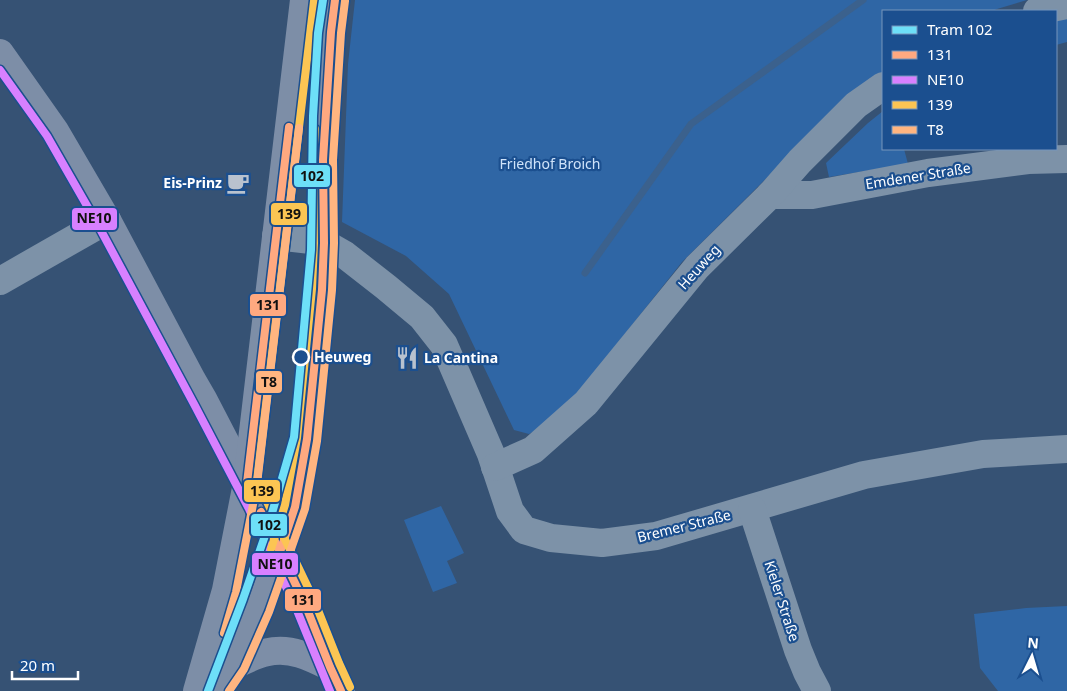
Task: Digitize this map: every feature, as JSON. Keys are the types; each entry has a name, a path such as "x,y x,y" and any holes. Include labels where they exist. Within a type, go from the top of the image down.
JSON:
{"main road":[{"path":"196,691 226,590 247,483 304,0"},
{"path":"217,691 235,664 260,608 280,552 294,507 307,439 322,290 324,243 323,160 331,32 335,0"},
{"path":"0,53 55,131 107,220 247,483 305,604 341,691"},
{"path":"235,664 254,655 274,650 300,654 330,666"}],"street":[{"path":"1042,10 1067,5"},
{"name":"Heuweg","path":"495,467 533,450 586,403 697,267 770,195 800,161 856,105 882,87"},
{"name":"Emdener Straße","path":"770,195 812,195 928,173 1028,160 1067,159"},
{"path":"0,281 107,220"},
{"name":"Bremer Straße","path":"276,236 324,243 345,255 386,286 422,317 444,345 491,454 510,511 524,530 551,538 602,543 656,536 864,475 983,454 1067,449"},
{"name":"Kieler Straße","path":"752,509 798,650 817,691"}],"green space":[{"name":"Friedhof Broich","path":"355,0 1027,0 994,10 882,10 882,75 852,93 682,262 558,418 529,434 514,430 449,294 406,256 342,222 348,64"},
{"path":"1067,18 1067,42 1057,45 1057,20"},
{"path":"882,112 882,150 904,150 908,164 829,177 826,163"},
{"path":"441,506 464,553 447,561 457,583 433,592 404,520"},
{"path":"1067,606 1067,691 998,691 980,668 974,614 1026,608"}],"waterway":[{"path":"585,273 691,124 863,0"}],"tram line":[{"name":"102","path":"208,691 268,527 294,437 311,250 313,116 318,33 323,0"}],"transit line":[{"name":"131","path":"280,552 295,507 307,439 322,290 324,243 323,160 331,32 335,0"},
{"name":"139","path":"314,1 257,481 314,600 350,687"},
{"name":"T8","path":"229,691 244,669 269,612 305,509 317,441 332,290 334,243 333,160 341,33 345,1"},
{"name":"NE10","path":"0,70 47,136 98,225 194,404 249,509 296,608 330,691"},
{"name":"131","path":"247,483 289,127"},
{"name":"T8","path":"224,633 236,592 257,484 299,128"},
{"name":"139","path":"271,549 285,505 297,438 312,289 315,129"},
{"name":"131","path":"261,512 305,604 341,691"}],"place":[{"name":"Eis-Prinz","path":"238,183"},
{"name":"Heuweg","path":"301,357"},
{"name":"La Cantina","path":"407,358"}]}
